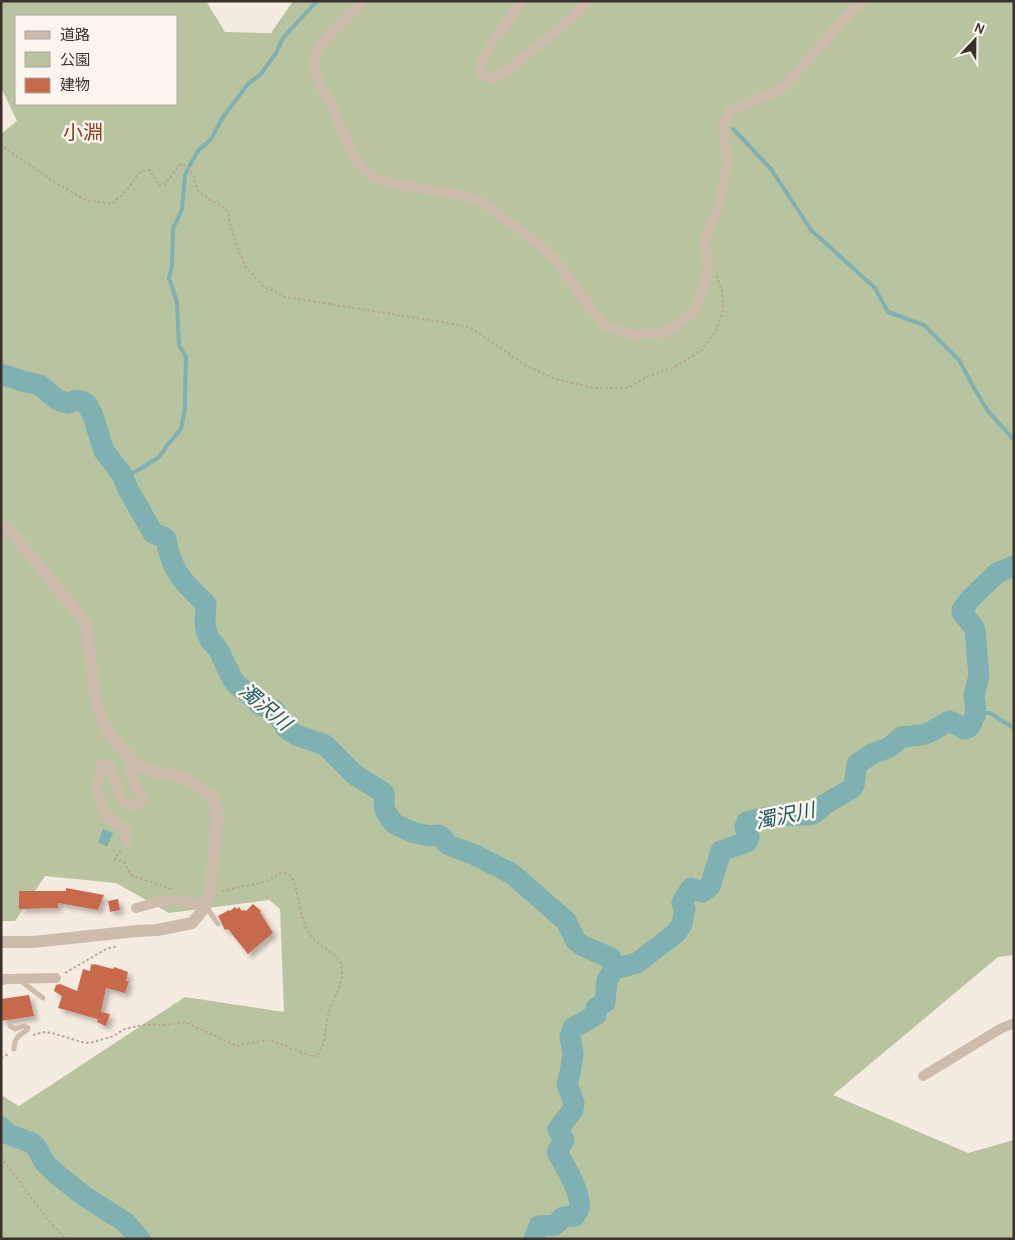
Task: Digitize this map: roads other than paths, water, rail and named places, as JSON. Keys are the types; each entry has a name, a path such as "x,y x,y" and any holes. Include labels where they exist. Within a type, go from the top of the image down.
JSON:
{"street":[{"path":"362,1 317,50 314,66 318,82 332,105 353,155 363,169 374,178 393,184 461,195 483,203 537,242 554,258 590,308 607,327 635,335 667,332 690,316 700,299 708,267 705,241 720,202 727,165 723,126 730,110 778,91 786,85 844,19 863,1"},
{"path":"521,1 492,42 481,64 482,73 486,77 493,78 508,70 573,17 587,1"},
{"path":"1,524 15,536 86,624 96,702 107,731 138,767 182,777 212,797 216,807 217,819 210,892 202,911 192,923 156,930 33,942 1,942"},
{"path":"127,842 125,828 108,818 104,812 97,788 101,765 108,763 119,796 125,803 130,805 141,802 142,796 134,784 131,773 130,765 132,760"},
{"path":"136,908 165,900 204,905"},
{"path":"1,980 56,978"},
{"path":"924,1076 1000,1029 1014,1023"}],"lane":[{"path":"204,905 218,924"},
{"path":"19,979 43,998"},
{"path":"10,1026 15,1028 24,1026 28,1028 15,1041 14,1050"}],"water":[{"path":"103,829 113,833 107,847 98,842"}],"waterway":[{"path":"123,478 159,457 181,429 185,409 186,357 179,345 177,302 169,278 172,266 173,229 182,209 185,175 198,151 211,139 223,117 248,84 261,74 276,53 283,38 317,1"},
{"path":"733,129 771,169 811,230 875,288 888,312 924,325 959,360 987,410 1014,440"},
{"name":"濁沢川","path":"1,374 40,385 56,399 63,402 68,403 77,400 87,404 93,416 104,451 121,473 153,533 166,539 171,560 180,576 206,604 206,630 238,686 260,705 274,710 287,729 296,735 325,745 355,775 384,793 384,806 395,824 421,835 438,835 448,845 475,855 511,873 566,921 576,941 611,958 614,969 607,980 605,1002 596,1008 596,1015 573,1028 570,1036 573,1054 567,1084 574,1103 573,1110 558,1129 564,1140 557,1152 576,1188 579,1209 575,1216 563,1217 555,1225 539,1226 534,1239"},
{"name":"濁沢川","path":"614,969 637,963 676,933 682,924 685,909 682,903 685,897 691,888 702,892 710,886 721,851 747,842 749,837 745,827 747,822 762,818 815,813 825,804 851,789 854,785 857,764 872,754 890,747 901,737 923,735 949,721 965,729 969,727 976,713 974,695 979,676 975,630 962,613 962,610 970,599 997,573 1014,566"},
{"path":"976,713 990,713 1014,728"},
{"path":"1,1127 8,1134 32,1143 45,1163 59,1176 84,1196 125,1222 140,1239"}],"district":[{"name":"小淵","path":"83,132"}]}
